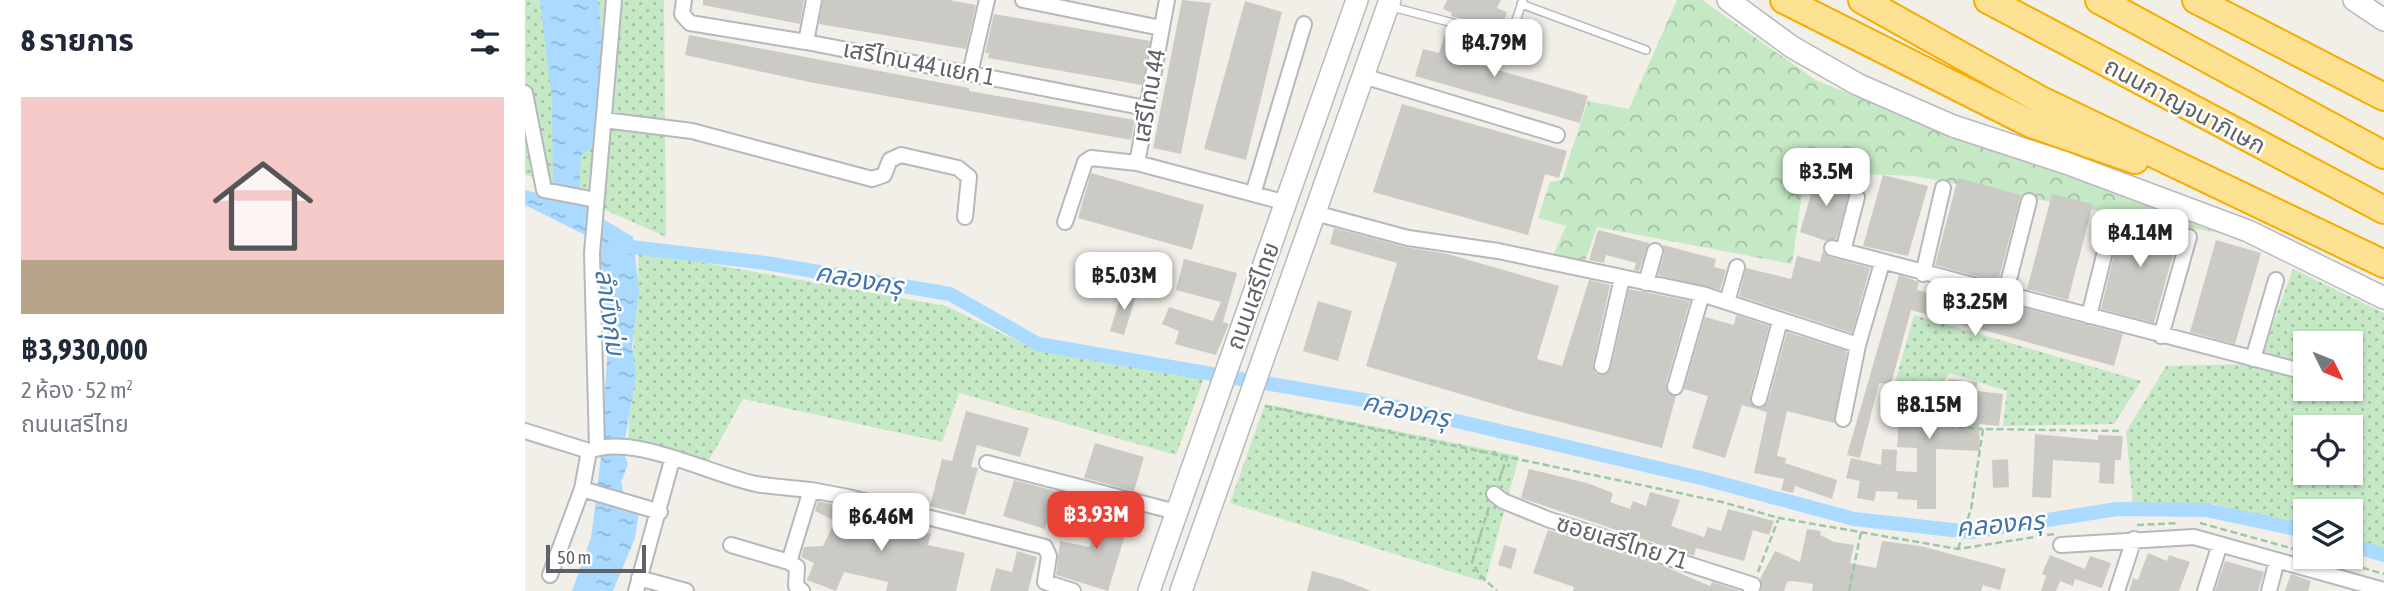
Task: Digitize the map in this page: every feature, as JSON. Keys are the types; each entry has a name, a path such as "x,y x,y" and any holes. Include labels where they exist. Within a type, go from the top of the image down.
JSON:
{"highway":[{"path":"1784,0 2031,124 2262,205"},
{"path":"1862,0 2041,100 2384,264"},
{"name":"ถนนกาญจนาภิเษก","path":"1988,0 2170,99 2384,210"},
{"name":"ถนนกาญจนาภิเษก","path":"2099,0 2384,156"},
{"path":"2196,0 2384,97"},
{"path":"2229,0 2311,58"}],"main road":[{"path":"1341,50 1345,0"},
{"name":"ถนนเสรีไทย","path":"1149,591 1357,0"},
{"path":"1728,0 1792,47 1857,84 1953,125 2066,163 2248,231 2384,298"},
{"path":"2354,0 2384,20"},
{"name":"ถนนเสรีไทย","path":"1181,591 1389,3"}],"street":[{"path":"550,575 588,490 596,448 593,201 604,120 614,0"},
{"name":"เสรีไทน 44 แยก 1","path":"684,0 682,13 690,23 806,41 1146,108"},
{"path":"806,41 814,0"},
{"path":"971,73 987,0"},
{"path":"1023,0 1161,28"},
{"name":"เสรีไทน 44","path":"1167,0 1137,163 1287,203"},
{"path":"1252,194 1304,24"},
{"path":"1363,76 1557,135"},
{"path":"525,93 543,189 551,194 593,201"},
{"path":"604,120 692,131 872,179 884,175 890,160 901,155 958,167 969,177 965,217"},
{"path":"1065,222 1085,162 1091,158 1137,163"},
{"path":"1923,274 1943,188"},
{"path":"1857,197 1837,249 1923,274 2293,369"},
{"path":"2005,295 2029,201"},
{"path":"1315,213 1408,238 1498,251 1702,294 1858,345"},
{"path":"2089,316 2111,227"},
{"path":"2161,335 2189,237"},
{"path":"1646,283 1655,251"},
{"path":"1843,419 1858,345 1882,263"},
{"path":"1727,302 1737,267"},
{"path":"1602,366 1622,278"},
{"path":"2253,359 2276,281"},
{"path":"1675,387 1702,294"},
{"path":"1759,399 1780,321"},
{"path":"525,431 596,448 626,445 756,484 848,496 1045,547 1049,556 1045,582 1073,591"},
{"path":"672,460 638,585 687,591"},
{"path":"987,463 1176,512"},
{"path":"588,490 660,512"},
{"path":"789,562 811,491"},
{"name":"ซอยเสรีไทย 71","path":"1494,494 1503,501 1550,520 1752,588"},
{"path":"2059,539 2130,532 2194,537 2277,560 2341,585 2384,590"},
{"path":"2117,591 2130,532"},
{"path":"2205,591 2220,544"},
{"path":"731,545 789,562 797,567 796,586 802,591"},
{"path":"2269,591 2277,560"}],"lane":[{"path":"1389,3 1510,38 1522,2 1646,50"}],"path":[{"path":"1255,404 1722,502 1779,518 1861,532 1959,547 2059,539"},
{"path":"1884,422 1983,429 2121,431"},
{"path":"1959,547 1971,509 1983,429"},
{"path":"1497,591 1479,574 1472,562 1507,457"},
{"path":"1752,588 1779,518"},
{"path":"2130,532 2212,524 2293,548"},
{"path":"1849,591 1861,532"},
{"path":"2363,568 2384,574"}],"green space":[{"path":"525,0 664,0 666,237 525,174"},
{"path":"1677,0 1702,0 1817,81 2218,233 1914,176 1805,172 1792,264 1597,227 1585,261 1553,256 1566,226 1538,218 1550,182 1562,180 1588,101 1629,109"},
{"path":"639,251 946,306 1036,350 1204,378 1176,455 959,393 942,442 743,399 708,462 628,438"},
{"path":"2293,269 2384,313 2384,552 2363,546 2363,499 2293,499 2293,526 2214,504 2133,504 2126,432 2166,366 2251,364 2293,376 2293,401 2363,401 2363,331 2293,331 2293,361 2263,352"},
{"path":"1914,315 2141,381 2114,424 2003,426 2007,391 1949,373 1937,396 1894,386"},
{"path":"1265,404 1519,456 1485,582 1230,503"}],"water":[{"name":"ลำบึงกุ่ม","path":"540,0 598,0 602,39 594,146 581,155 579,198 600,217 633,237 639,291 632,346 636,375 623,451 628,464 621,482 626,504 639,513 635,538 613,591 572,591 591,538 601,457 606,450 597,439 605,385 607,329 603,293 587,236 525,205 525,190 553,198 552,101"}],"building":[{"path":"703,0 804,0 800,24 703,5"},
{"path":"823,0 949,0 976,5 966,49 819,24"},
{"path":"1182,0 1211,3 1181,154 1153,148"},
{"path":"1447,0 1501,0 1497,8 1507,12 1501,29 1451,16 1452,13 1443,9"},
{"path":"1245,1 1282,12 1246,160 1204,149"},
{"path":"994,14 1150,41 1142,85 988,58 989,53 985,53"},
{"path":"1447,28 1486,38 1477,64 1588,96 1580,123 1415,76 1423,49 1439,53"},
{"path":"689,35 969,88 969,91 1135,120 1131,140 809,82 685,55"},
{"path":"1402,104 1567,151 1559,178 1545,174 1528,235 1373,192"},
{"path":"1091,173 1204,205 1192,250 1078,218"},
{"path":"1817,173 1853,183 1836,239 1826,241 1800,232"},
{"path":"1883,175 1928,186 1908,256 1863,246"},
{"path":"1958,178 2021,195 1998,282 1935,265"},
{"path":"2052,194 2093,204 2068,300 2027,289"},
{"path":"2120,215 2180,229 2154,323 2101,309 2120,229"},
{"path":"1334,228 1405,247 1448,254 1559,286 1537,359 1562,366 1589,280 1610,285 1593,364 1595,373 1601,375 1611,368 1629,289 1690,301 1666,384 1668,393 1676,396 1662,448 1521,412 1366,366 1397,263 1330,244"},
{"path":"1598,230 1649,243 1639,271 1634,270 1636,263 1606,255 1604,263 1589,260"},
{"path":"2216,240 2261,253 2235,344 2190,332"},
{"path":"1663,245 1716,259 1714,267 1726,270 1720,290 1658,275 1664,254"},
{"path":"1823,251 1830,257 1870,268 1852,333 1739,296 1746,268 1791,279 1797,256 1820,262"},
{"path":"1184,259 1237,273 1223,322 1229,324 1216,355 1175,344 1179,331 1162,324 1169,307 1213,321 1221,302 1176,290"},
{"path":"1899,275 1919,282 1917,290 2018,317 2021,307 2123,334 2114,366 1911,310 1891,384 1879,383 1860,458 1847,455"},
{"path":"1123,288 1137,292 1124,335 1110,331"},
{"path":"1318,301 1352,311 1338,361 1303,351"},
{"path":"1736,315 1769,326 1750,396 1756,408 1762,408 1768,402 1787,332 1847,351 1834,423 1787,411 1777,456 1786,458 1785,463 1837,480 1832,499 1795,486 1793,493 1781,490 1784,479 1754,473 1767,412 1742,405 1725,458 1692,448 1708,396 1684,389 1705,317 1734,325"},
{"path":"1949,379 1977,382 1976,391 2003,394 1999,426 1979,424 1980,451 1936,449 1936,509 1917,509 1917,500 1897,499 1898,492 1876,491 1874,501 1857,498 1860,481 1846,478 1851,458 1881,465 1882,449 1897,450 1896,471 1917,472 1917,448 1897,447 1901,390 1930,401 1931,398 1946,401"},
{"path":"966,411 1029,428 1020,457 977,445 971,467 978,468 965,515 930,506 942,459 952,461"},
{"path":"2035,434 2098,440 2098,435 2123,436 2121,460 2115,460 2114,484 2099,483 2100,463 2053,460 2051,498 2032,497"},
{"path":"1095,443 1144,457 1134,491 1084,478"},
{"path":"2008,459 2009,487 1993,488 1992,460"},
{"path":"1529,469 1587,483 1613,493 1610,502 1630,509 1633,501 1646,506 1650,492 1680,500 1671,526 1704,537 1708,527 1721,531 1728,509 1774,521 1769,535 1753,530 1744,561 1696,548 1694,556 1521,498"},
{"path":"1014,480 1063,493 1059,509 1051,507 1045,529 1003,516"},
{"path":"818,501 913,523 912,528 931,534 928,545 965,553 956,591 886,591 888,582 844,572 836,591 807,580 814,563 801,557 804,547 823,546 835,521 815,511"},
{"path":"1103,503 1132,512 1108,591 1056,575 1060,541 1090,547"},
{"path":"1807,529 1821,531 1820,535 1834,542 1854,545 1850,563 1876,568 1882,541 1921,546 2006,569 2000,590 1983,585 1981,591 1812,591 1813,584 1792,581 1787,582 1784,591 1761,591 1760,579 1775,551 1800,562"},
{"path":"1548,530 1663,566 1710,586 1712,582 1740,591 1573,591 1574,587 1533,573"},
{"path":"1504,545 1517,549 1511,569 1498,565"},
{"path":"1017,551 1037,557 1028,591 990,591 996,568 1012,572"},
{"path":"2148,553 2167,561 2169,555 2190,562 2179,591 2129,591 2133,578 2138,580"},
{"path":"2050,555 2085,569 2090,556 2111,563 2102,588 2075,579 2073,586 2060,581 2056,591 2041,591 2046,576 2042,574"},
{"path":"2225,561 2264,572 2258,591 2215,591"},
{"path":"1312,571 1341,579 1371,591 1307,591"},
{"path":"2291,574 2311,581 2308,591 2285,591"}],"waterway":[{"name":"คลองครุ","path":"614,245 766,263 950,294 1038,344 1375,402 1705,479 1854,519 1970,532 2117,509 2206,510 2293,528"},
{"name":"คลองครุ","path":"2363,549 2384,555"}]}
